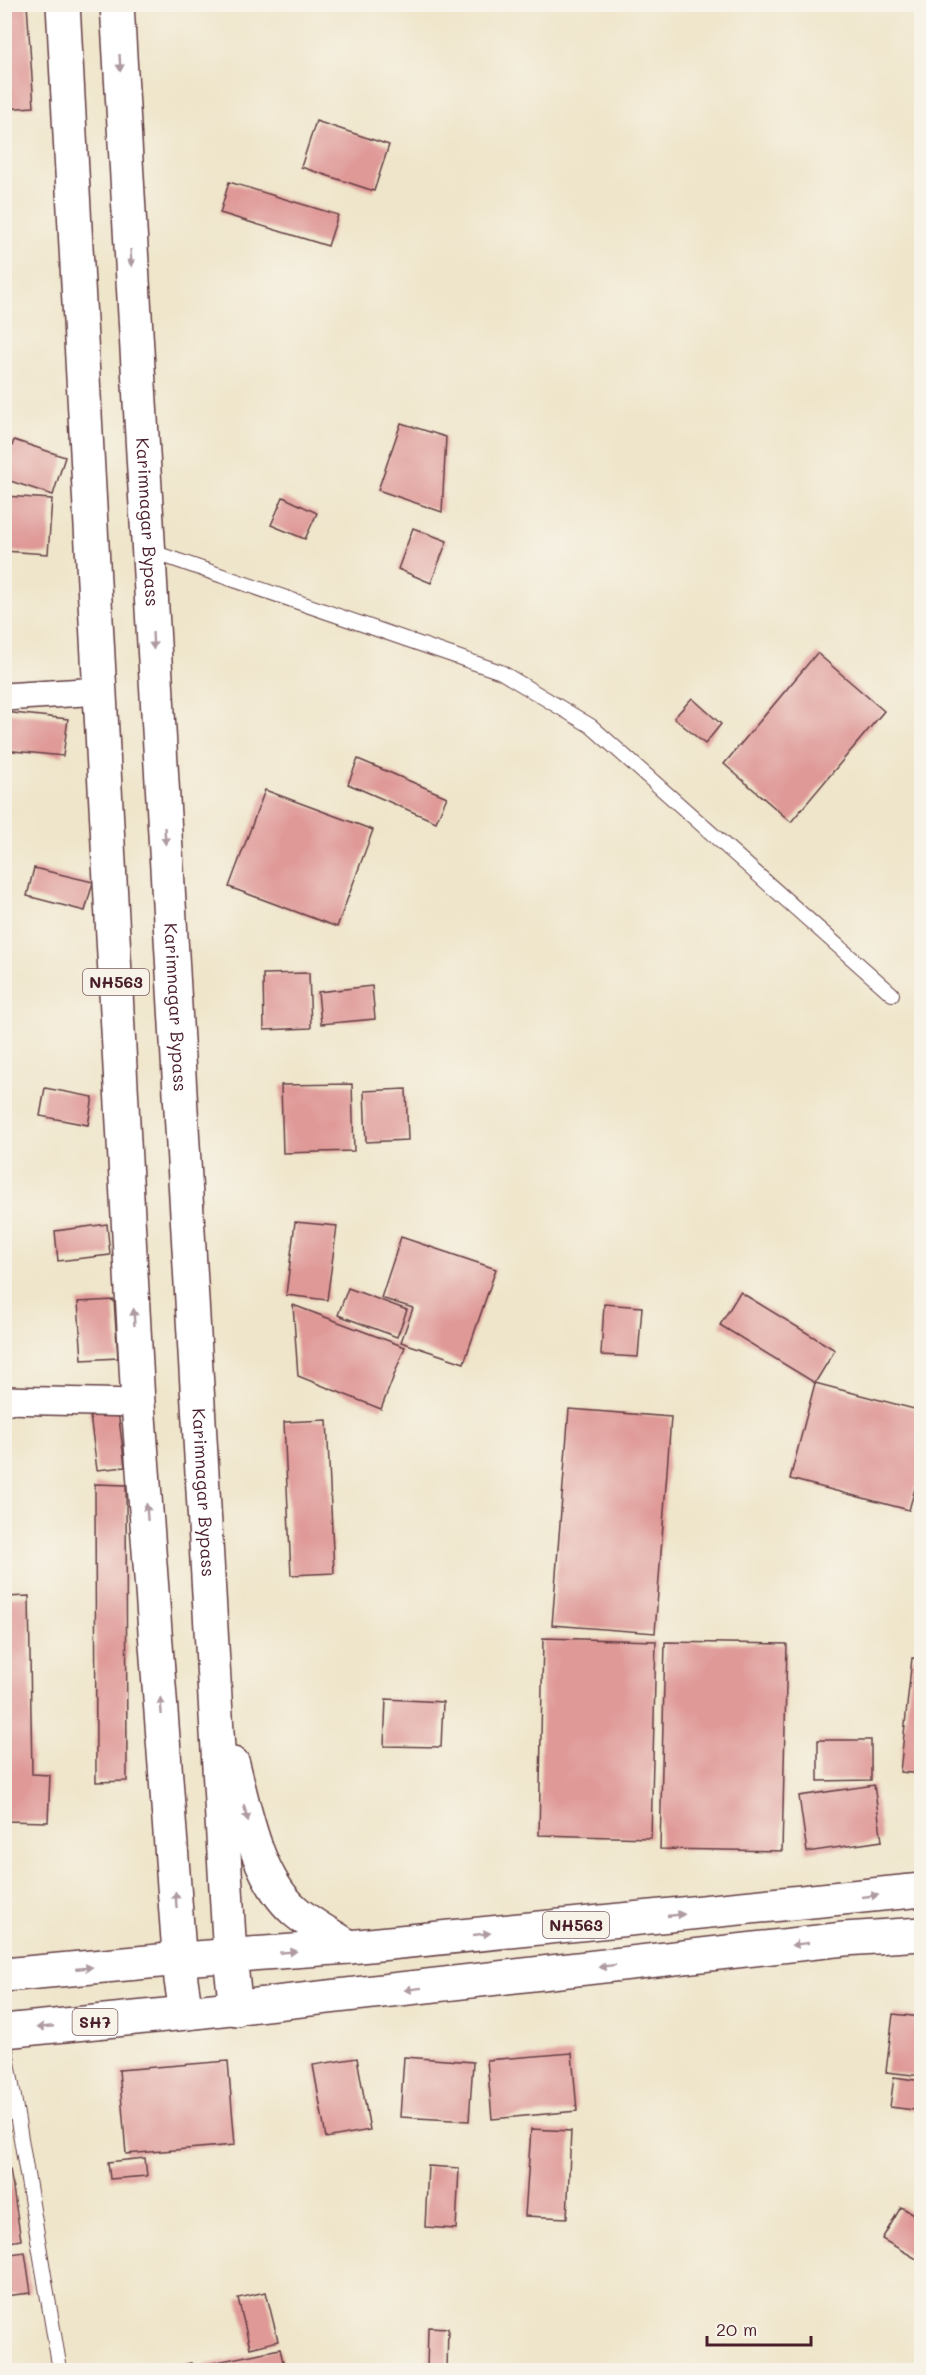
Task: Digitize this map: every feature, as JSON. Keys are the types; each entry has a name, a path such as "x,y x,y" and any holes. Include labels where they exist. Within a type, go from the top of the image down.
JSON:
{"main road":[{"name":"NH563","path":"63,4 138,1403 186,2013"},
{"name":"Karimnagar Bypass","path":"117,4 214,1696 230,1957 236,2009"},
{"path":"214,1696 251,1832 273,1885 295,1911 349,1947"},
{"name":"NH563","path":"180,1959 349,1947 921,1890"},
{"path":"186,2013 844,1938 921,1934"},
{"path":"4,1975 180,1959"},
{"name":"SH7","path":"4,2031 186,2013"}],"street":[{"path":"4,697 100,691"},
{"path":"4,1400 138,1403"}],"lane":[{"path":"148,551 501,672 591,726 892,994"},
{"path":"4,2038 60,2370"}],"building":[{"path":"4,4 27,4 34,107 4,109"},
{"path":"316,121 389,145 374,191 301,167"},
{"path":"229,182 338,215 328,246 220,213"},
{"path":"401,423 446,437 442,512 378,490"},
{"path":"14,440 65,457 53,495 4,479 4,469"},
{"path":"4,496 52,499 48,554 4,551"},
{"path":"283,497 317,513 305,539 271,525"},
{"path":"413,528 447,541 431,583 398,569"},
{"path":"817,653 884,711 791,822 724,764"},
{"path":"692,698 721,724 705,744 674,718"},
{"path":"4,712 68,719 63,756 4,750"},
{"path":"358,759 447,797 436,822 348,784"},
{"path":"265,790 373,830 337,927 229,887"},
{"path":"34,868 93,882 85,911 27,896"},
{"path":"309,973 311,1028 264,1030 263,974"},
{"path":"372,986 375,1019 321,1024 318,992"},
{"path":"352,1084 354,1151 283,1153 281,1085"},
{"path":"45,1088 93,1097 88,1125 40,1116"},
{"path":"406,1089 408,1140 366,1142 364,1091"},
{"path":"295,1222 337,1226 327,1300 286,1295"},
{"path":"107,1224 110,1255 58,1261 55,1231"},
{"path":"401,1237 496,1269 464,1363 401,1342 413,1308 381,1298"},
{"path":"348,1288 407,1310 397,1337 338,1315"},
{"path":"740,1292 835,1350 815,1383 720,1325"},
{"path":"114,1300 118,1358 82,1360 78,1302"},
{"path":"604,1304 642,1307 638,1357 601,1355"},
{"path":"293,1305 405,1347 381,1409 298,1376"},
{"path":"815,1383 922,1411 922,1464 909,1510 790,1479"},
{"path":"117,1403 125,1467 97,1470 89,1407"},
{"path":"569,1409 671,1417 655,1633 552,1625"},
{"path":"327,1420 334,1573 291,1575 284,1422"},
{"path":"95,1484 126,1485 127,1781 96,1782"},
{"path":"29,1596 32,1774 50,1775 48,1822 4,1821 4,1597"},
{"path":"543,1638 656,1641 651,1838 539,1835"},
{"path":"665,1642 787,1644 782,1851 660,1849"},
{"path":"912,1658 922,1659 922,1774 900,1772"},
{"path":"386,1699 443,1702 441,1747 384,1746"},
{"path":"818,1740 871,1740 871,1780 818,1781"},
{"path":"874,1785 882,1841 807,1852 799,1796"},
{"path":"893,2014 922,2017 922,2076 886,2072"},
{"path":"572,2053 577,2111 492,2119 487,2060"},
{"path":"404,2057 473,2062 469,2121 400,2117"},
{"path":"357,2058 370,2130 326,2138 313,2065"},
{"path":"228,2061 235,2145 126,2154 119,2070"},
{"path":"894,2077 922,2081 922,2111 890,2107"},
{"path":"531,2129 571,2131 567,2218 525,2216"},
{"path":"145,2158 147,2176 110,2179 108,2162"},
{"path":"428,2166 459,2168 456,2229 425,2227"},
{"path":"10,2169 21,2240 4,2243 4,2170"},
{"path":"901,2207 922,2219 922,2258 920,2261 882,2239"},
{"path":"25,2252 31,2293 4,2296 4,2255"},
{"path":"266,2292 278,2341 250,2348 238,2298"},
{"path":"428,2327 448,2328 447,2370 427,2370"},
{"path":"280,2349 285,2370 199,2370 198,2366"},
{"path":"191,2363 193,2370 163,2370"}]}
